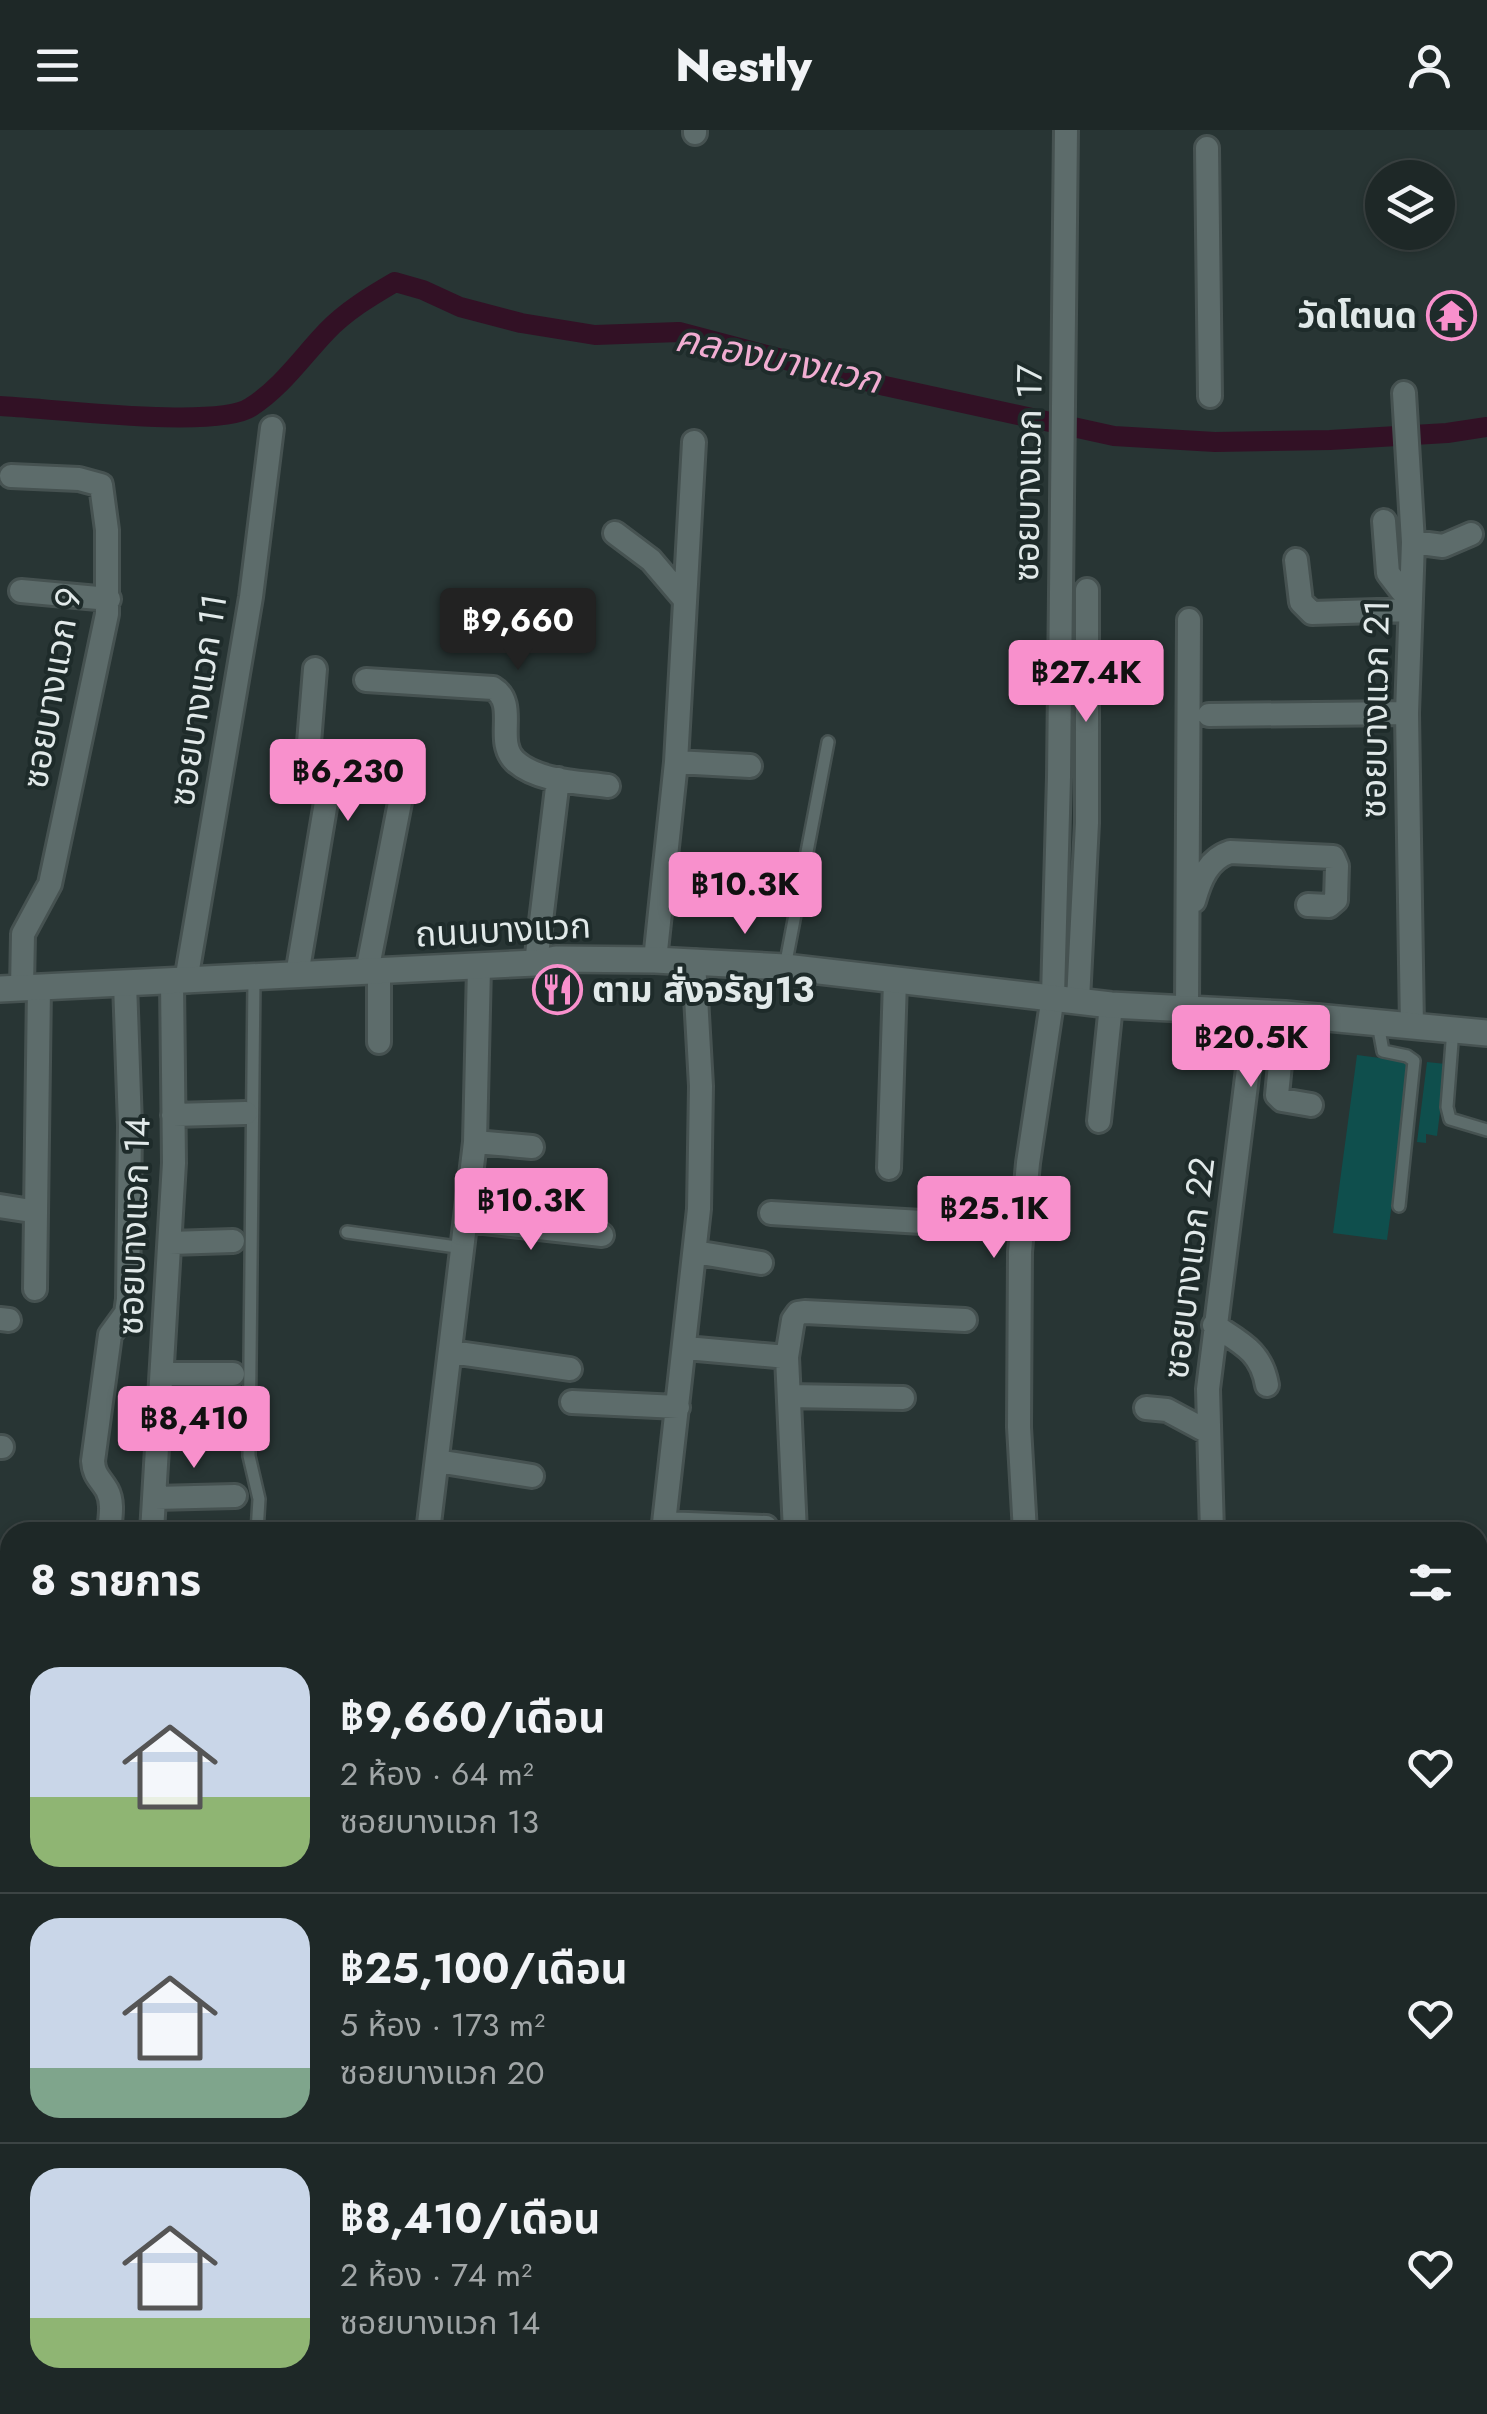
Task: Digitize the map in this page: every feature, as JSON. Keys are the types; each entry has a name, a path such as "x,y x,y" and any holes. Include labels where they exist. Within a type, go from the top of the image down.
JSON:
{"main road":[{"name":"ถนนบางแวก","path":"20,988 479,967 556,959 656,960 785,967 1111,1004 1285,1014 1487,1033"}],"street":[{"name":"ซอยบางแวก 17","path":"1065,998 1066,130"},
{"path":"1208,148 1210,396"},
{"name":"ซอยบางแวก 21","path":"1404,393 1413,542 1407,714 1412,1026"},
{"name":"ซอยบางแวก 11","path":"179,981 248,616 272,428"},
{"path":"656,960 676,762 694,442"},
{"name":"ซอยบางแวก 9","path":"11,476 79,479 101,485 107,530 109,600 50,884 24,934 20,988 40,1120 35,1290"},
{"path":"1384,521 1388,574 1411,599"},
{"path":"614,533 651,560 685,600"},
{"path":"1413,542 1442,546 1471,534"},
{"path":"1296,560 1301,602 1312,614 1411,599"},
{"path":"1024,1522 1019,1428 1021,1228 1065,998 1088,788 1087,590"},
{"path":"22,591 109,600"},
{"path":"1187,1009 1189,620"},
{"path":"297,975 326,796 326,786 310,766 308,755 315,669"},
{"path":"366,680 493,688 503,700 506,748 514,760 558,779 608,786"},
{"path":"1210,714 1407,714"},
{"path":"379,1042 373,972 408,756"},
{"path":"676,762 750,766"},
{"path":"536,963 558,779"},
{"path":"1189,919 1206,868 1230,852 1333,857 1336,900 1329,906 1308,904"},
{"path":"664,1522 686,1348 700,1182 701,1086 694,962"},
{"path":"429,1522 475,1142 479,967"},
{"name":"ซอยบางแวก 14","path":"153,1522 170,1243 179,981"},
{"path":"889,1168 895,981"},
{"path":"109,1522 110,1500 107,1490 96,1479 93,1461 107,1347 126,1313 128,1299 130,1124 125,982"},
{"path":"1099,1121 1111,1004"},
{"name":"ซอยบางแวก 22","path":"1212,1522 1208,1432 1214,1325 1255,1013"},
{"path":"1285,1014 1277,1095 1282,1100 1311,1105"},
{"path":"174,1115 246,1113"},
{"path":"475,1142 532,1147"},
{"path":"0,1206 25,1210"},
{"path":"771,1213 1021,1228"},
{"path":"466,1220 602,1235"},
{"path":"170,1243 233,1241"},
{"path":"695,1252 761,1264"},
{"path":"795,1522 787,1357 793,1320 798,1313 965,1320"},
{"path":"1214,1325 1258,1356 1264,1366 1266,1385"},
{"path":"686,1348 787,1357"},
{"path":"451,1352 570,1369"},
{"path":"163,1374 233,1374"},
{"path":"789,1396 903,1398"},
{"path":"572,1402 678,1407"},
{"path":"1146,1408 1167,1410 1208,1432"},
{"path":"437,1461 532,1476"},
{"path":"155,1498 235,1496"}],"lane":[{"path":"785,967 828,742"},
{"path":"254,979 249,1456 258,1522"},
{"path":"1378,1024 1384,1051 1414,1061 1398,1206"},
{"path":"1453,1030 1446,1107 1450,1119 1487,1130"},
{"path":"347,1232 464,1248"}],"building":[{"path":"1357,1055 1411,1062 1387,1240 1333,1233"},
{"path":"1427,1062 1446,1064 1437,1136 1426,1134 1426,1143 1417,1142"}],"waterway":[{"name":"คลองบางแวก","path":"0,406 170,417 233,414 262,399 334,324 395,282 460,307 521,323 595,335 679,332 885,386 1114,436 1215,442 1330,440 1487,427"}],"place":[{"name":"วัดโตนด","path":"1452,316"},
{"name":"ตาม สั่งจรัญ13","path":"557,990"}]}
